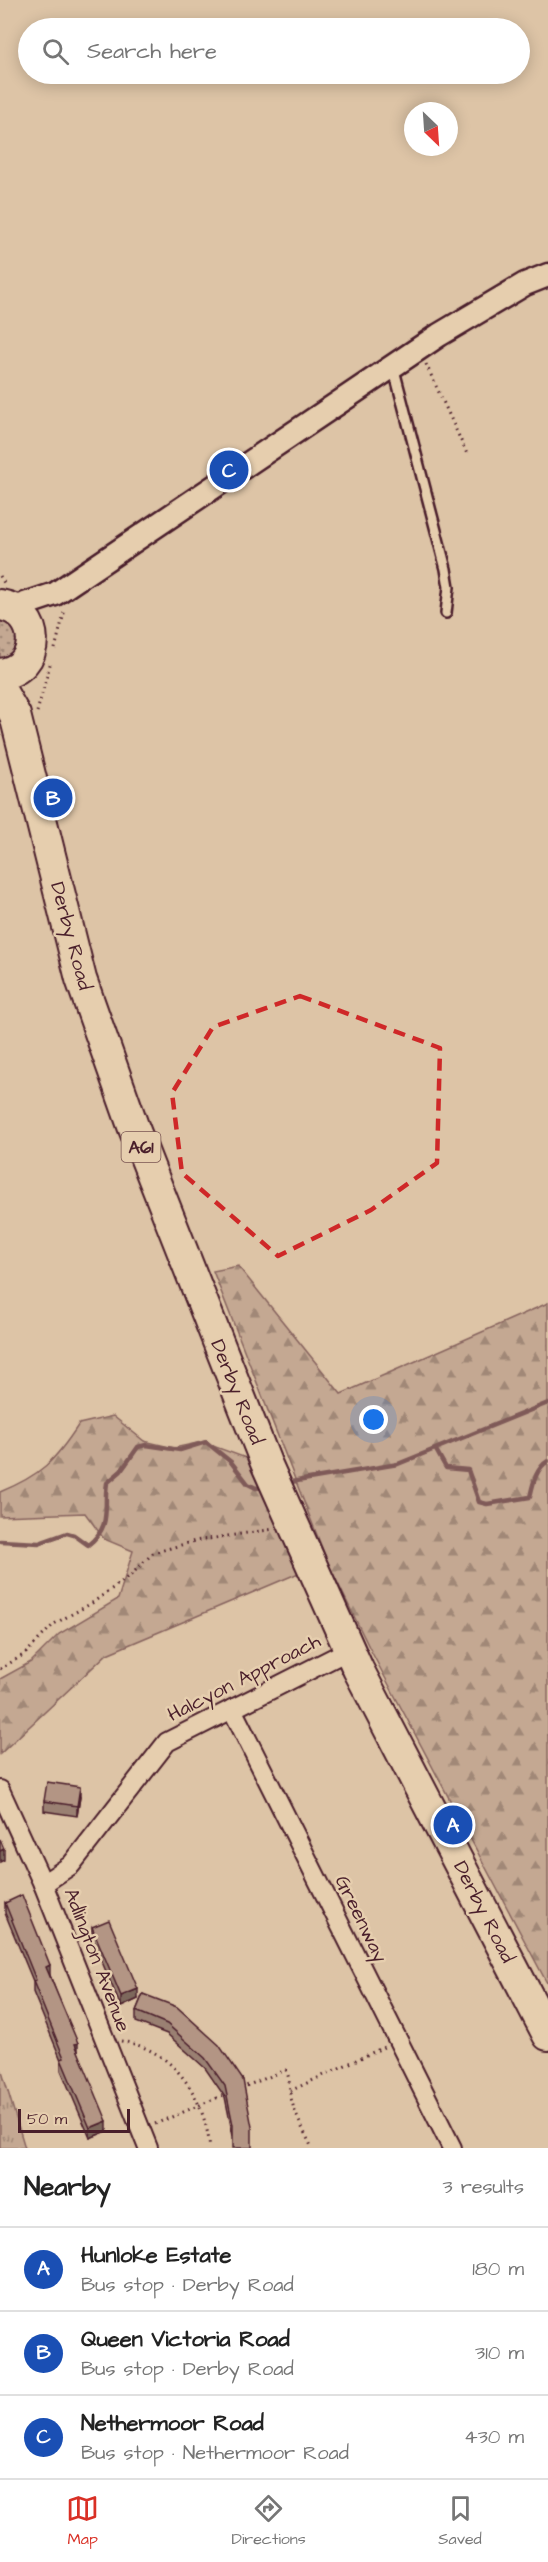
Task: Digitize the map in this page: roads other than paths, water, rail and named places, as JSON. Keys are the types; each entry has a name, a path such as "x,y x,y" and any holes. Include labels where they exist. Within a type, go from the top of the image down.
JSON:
{"highway":[{"name":"Derby Road","path":"15,614 33,641 30,654 11,670 17,707 81,979 137,1136 266,1463 349,1650 548,2035"}],"street":[{"path":"15,614 61,599 419,348 525,284 548,274"},
{"name":"Halcyon Approach","path":"44,1884 71,1865 167,1742 349,1650"},
{"name":"Greenway","path":"232,1709 396,2041 452,2148"},
{"name":"Adlington Avenue","path":"0,1790 44,1884 148,2148"}],"lane":[{"path":"393,366 446,569 449,587 446,614"}],"waterway":[{"path":"285,1483 398,1464 548,1403"},
{"path":"0,1541 39,1543 67,1533 88,1545 96,1538 104,1523 107,1483 121,1471 138,1447 146,1445 180,1450 206,1442 231,1462 248,1484 256,1488 265,1487"},
{"path":"436,1450 446,1468 468,1470 479,1502 487,1504 530,1497 538,1472 548,1461"}],"place":[{"name":"Nethermoor Road","path":"229,470"},
{"name":"Queen Victoria Road","path":"53,798"},
{"name":"Hunloke Estate","path":"453,1825"}]}
